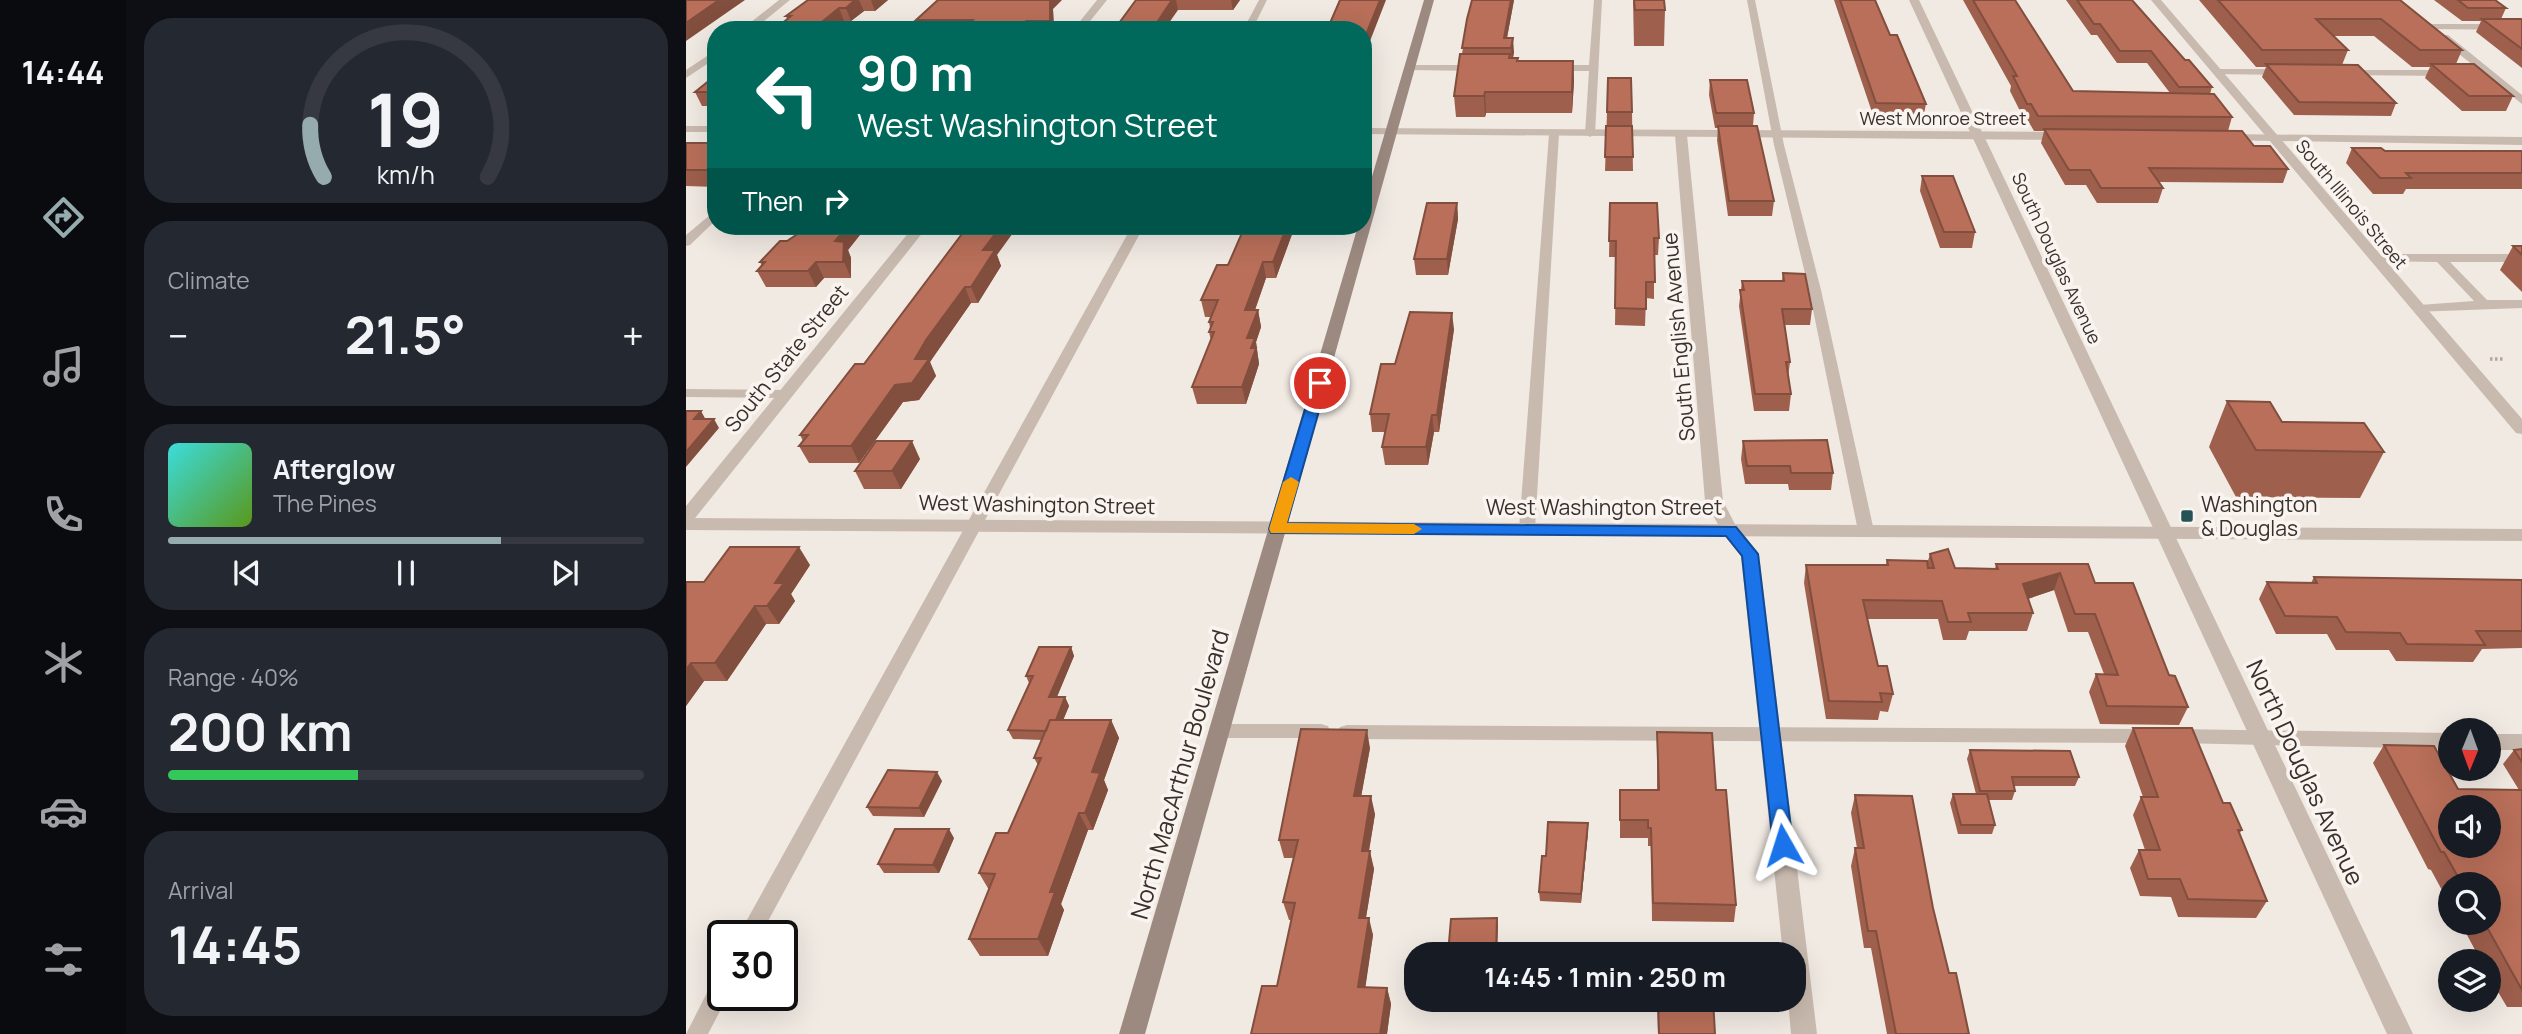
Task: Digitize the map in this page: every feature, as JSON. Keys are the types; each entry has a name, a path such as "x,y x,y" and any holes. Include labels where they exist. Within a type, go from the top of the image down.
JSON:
{"main road":[{"name":"North MacArthur Boulevard","path":"1372,198 1429,0"},
{"name":"North MacArthur Boulevard","path":"1132,1034 1361,235"}],"street":[{"path":"758,21 785,0"},
{"path":"1085,21 1102,0"},
{"name":"South Douglas Avenue","path":"1914,0 2165,533"},
{"name":"South Illinois Street","path":"2156,0 2522,429"},
{"path":"2427,24 2522,101"},
{"path":"686,75 707,60"},
{"path":"686,129 707,129"},
{"name":"West Monroe Street","path":"1372,131 2084,137"},
{"name":"South English Avenue","path":"1681,135 1714,501 1730,531 1750,554 1804,1034"},
{"path":"2209,138 2522,141"},
{"name":"South State Street","path":"686,518 914,235"},
{"name":"West Washington Street","path":"686,524 2522,536"},
{"name":"North Douglas Avenue","path":"2165,533 2400,1034"}],"lane":[{"path":"919,21 941,0"},
{"path":"1252,21 1263,0"},
{"path":"1590,134 1598,0"},
{"path":"1751,0 1776,135 1815,290 1866,531"},
{"path":"2427,24 2522,27"},
{"path":"1410,68 1492,68"},
{"path":"1544,68 1595,68"},
{"path":"2217,72 2292,72"},
{"path":"2332,72 2453,73"},
{"path":"2467,73 2488,73"},
{"path":"1527,529 1554,134"},
{"path":"686,242 707,222"},
{"path":"758,920 1133,235"},
{"path":"2375,258 2522,258"},
{"path":"2440,258 2482,302"},
{"path":"2419,309 2458,309 2482,302 2522,304"},
{"path":"686,393 787,394"},
{"path":"1219,731 2438,741"},
{"path":"2501,742 2522,742"},
{"path":"696,1034 708,1011"}],"path":[{"path":"2482,358 2503,359"}],"building":[{"path":"686,0 719,0 686,23"},
{"path":"808,0 855,0 846,8 839,8 823,21 785,21 791,16 786,16"},
{"path":"938,0 1050,0 1050,21 916,20"},
{"path":"1136,0 1172,0 1158,21 1121,21"},
{"path":"1340,0 1380,0 1372,21 1331,21"},
{"path":"1472,0 1511,0 1504,38 1513,38 1511,48 1462,48"},
{"path":"1634,0 1664,0 1665,10 1635,10"},
{"path":"1840,0 1875,0 1890,35 1897,35 1926,104 1876,103"},
{"path":"1973,0 2015,0 2073,91 2214,94 2232,117 2038,116 2031,104 2027,104 2013,76 2017,76"},
{"path":"2077,0 2132,0 2212,87 2179,87 2151,51 2120,51 2100,24 2094,24"},
{"path":"2218,0 2400,0 2462,50 2420,50 2381,19 2316,19 2348,50 2262,50"},
{"path":"2458,0 2495,0 2506,8 2468,8"},
{"path":"2482,19 2521,19 2522,49"},
{"path":"1460,54 1510,54 1509,58 1518,58 1517,61 1573,61 1572,92 1485,92 1484,96 1454,96"},
{"path":"2266,64 2358,65 2396,103 2299,102"},
{"path":"2431,64 2474,64 2513,96 2469,96"},
{"path":"1608,78 1631,78 1632,112 1607,112"},
{"path":"1710,80 1747,80 1754,113 1716,113"},
{"path":"707,82 707,92 695,92"},
{"path":"1606,126 1632,126 1633,157 1605,157"},
{"path":"1718,126 1757,126 1774,201 1729,201"},
{"path":"2044,129 2242,131 2254,146 2270,146 2288,169 2149,168 2163,188 2101,188 2090,170 2069,170"},
{"path":"686,143 707,143 707,170 686,170"},
{"path":"2352,148 2381,148 2385,151 2522,151 2522,173 2406,173 2411,178 2380,178"},
{"path":"1922,176 1953,176 1975,232 1944,232"},
{"path":"1427,203 1457,203 1447,259 1414,259"},
{"path":"1610,203 1657,203 1659,238 1654,238 1655,282 1646,282 1646,309 1615,308 1616,241 1609,241"},
{"path":"796,235 840,235 835,241 844,242 843,262 816,262 808,271 757,271 765,262 760,262 780,241 787,241"},
{"path":"961,235 994,235 983,250 995,250 971,287 965,287 915,359 929,359 912,383 895,385 851,446 799,446 808,435 800,435 855,364 864,364"},
{"path":"1241,235 1284,235 1273,262 1263,262 1245,310 1258,310 1247,338 1255,338 1251,348 1256,348 1242,387 1192,387 1214,332 1209,332 1213,322 1209,322 1218,300 1201,300 1217,265 1228,265"},
{"path":"2513,246 2522,246 2522,255"},
{"path":"1783,273 1805,274 1812,309 1782,309 1790,362 1786,362 1791,394 1755,394 1740,290 1744,290 1742,281 1784,281"},
{"path":"1410,312 1452,313 1437,415 1432,415 1426,447 1382,447 1389,414 1370,414 1381,364 1395,364"},
{"path":"2227,401 2270,402 2282,422 2364,423 2384,452 2256,450"},
{"path":"686,411 701,411 694,419 714,419 686,452"},
{"path":"1827,440 1833,473 1791,473 1790,466 1747,466 1743,441"},
{"path":"876,441 912,441 892,471 855,471"},
{"path":"730,547 799,547 775,583 784,583 767,606 755,606 715,663 691,663 686,670 686,582 704,582"},
{"path":"1948,549 1955,568 1998,569 1996,564 2088,564 2095,583 2133,583 2169,675 2175,676 2188,707 2107,706 2096,674 2118,675 2095,614 2075,614 2060,573 2023,584 2033,613 1968,613 1971,622 1948,622 1942,601 1863,600 1878,666 1887,666 1893,694 1880,693 1882,702 1829,701 1806,565 1888,565 1887,560 1927,561 1928,568 1934,568 1930,554"},
{"path":"2314,577 2522,580 2522,631 2476,631 2485,645 2407,644 2400,633 2346,632 2337,617 2285,616 2267,582 2317,583"},
{"path":"1039,647 1071,647 1049,697 1065,697 1056,720 1050,720 1046,731 1008,730 1033,676 1026,676"},
{"path":"1050,720 1111,720 1092,772 1100,773 1085,813 1079,813 1050,892 1055,892 1038,939 969,939 995,874 979,873 996,833 1008,833 1041,758 1034,758"},
{"path":"2133,728 2192,728 2223,803 2230,803 2242,830 2238,830 2267,901 2188,899 2180,879 2148,879 2139,850 2160,850 2141,797 2158,797"},
{"path":"1301,729 1367,730 1354,796 1371,796 1362,851 1370,851 1359,918 1369,918 1358,987 1387,988 1380,1034 1251,1034 1262,986 1277,986 1295,903 1283,902 1298,840 1279,840"},
{"path":"1657,732 1712,733 1716,790 1726,790 1736,905 1653,903 1651,828 1648,828 1648,820 1620,820 1620,790 1659,790"},
{"path":"2384,745 2434,746 2438,753 2438,781 2454,781 2458,789 2522,790 2522,990 2491,935 2501,935 2501,872 2455,872 2447,858 2501,858 2501,795 2438,795 2438,846"},
{"path":"2522,749 2522,762 2514,750"},
{"path":"1970,750 2070,751 2079,777 2012,777 2015,791 1980,791"},
{"path":"888,770 937,772 919,808 867,807"},
{"path":"1953,794 1987,794 1995,825 1961,825"},
{"path":"1855,795 1912,796 1933,908 1949,973 1956,973 1969,1034 1896,1034 1876,931 1868,931 1855,848 1864,848"},
{"path":"1548,822 1588,823 1581,894 1539,892 1542,856 1546,856"},
{"path":"895,829 949,829 933,865 878,864"},
{"path":"1497,918 1496,942 1449,942 1451,919"},
{"path":"1658,1012 1714,1012 1715,1034 1659,1034"}],"slow traffic":[{"path":"1291,482 1277,529 1414,529"}],"place":[{"name":"Washington & Douglas","path":"2187,516"}],"route":[{"path":"1320,383 1277,529 1730,531 1750,554 1783,845"}]}
